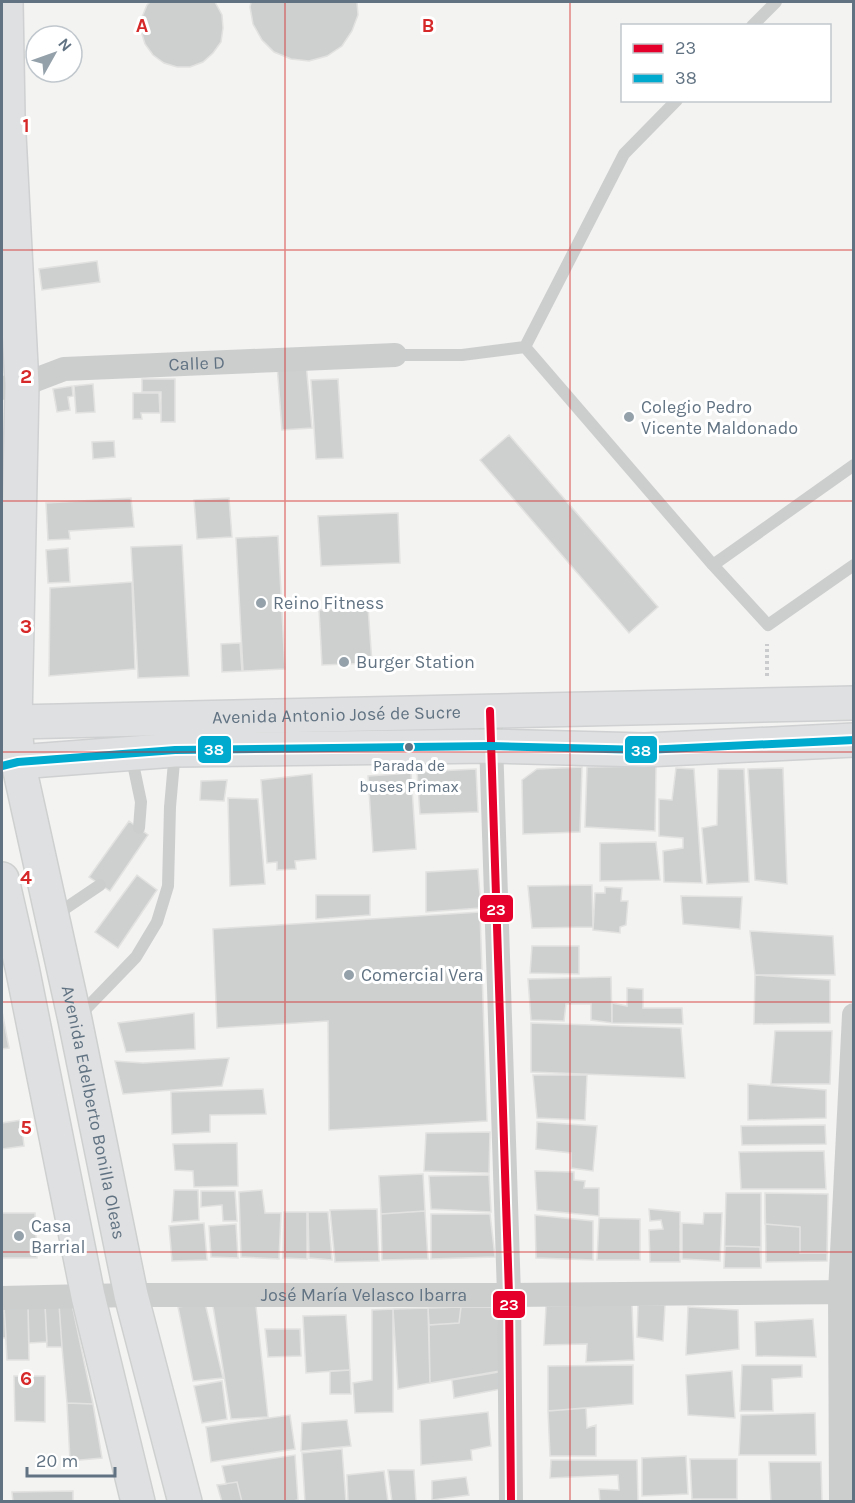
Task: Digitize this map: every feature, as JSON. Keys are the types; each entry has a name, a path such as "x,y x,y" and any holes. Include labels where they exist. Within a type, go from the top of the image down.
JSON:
{"main road":[{"path":"2,679 17,650 6,2"},
{"name":"Avenida Edelberto Bonilla Oleas","path":"17,650 8,723 10,764 53,916 131,1295 185,1502"},
{"name":"Avenida Antonio José de Sucre","path":"8,723 854,703"},
{"name":"Avenida Antonio José de Sucre","path":"10,764 175,750 491,746 645,750 854,740"},
{"path":"2,879 22,967 88,1296 138,1502"}],"street":[{"name":"Calle D","path":"12,386 64,369 395,355"},
{"path":"490,711 509,1295 511,1502"},
{"path":"841,1502 854,1015"},
{"name":"José María Velasco Ibarra","path":"2,1298 131,1295 847,1292"}],"lane":[{"path":"754,24 776,2"},
{"path":"525,347 624,154 675,102"},
{"path":"395,355 462,355 525,347"},
{"path":"525,347 713,565 768,625 854,565"},
{"path":"713,565 854,465"},
{"path":"75,1020 136,957 157,922 168,886 170,807 175,750"},
{"path":"131,753 141,802 139,828"},
{"path":"53,916 100,885"}],"path":[{"path":"767,705 768,625"}],"building":[{"path":"150,2 215,2 222,15 221,42 203,62 190,67 177,67 164,63 153,55 145,44 141,31 142,17"},
{"path":"251,2 357,2 358,15 352,31 342,46 327,56 309,61 291,59 274,52 262,40 253,24"},
{"path":"97,261 100,282 42,290 39,269"},
{"path":"306,363 312,428 282,430 277,365"},
{"path":"142,379 175,379 175,422 161,422 161,392 142,392"},
{"path":"338,379 343,458 316,459 311,380"},
{"path":"93,384 95,412 76,413 74,386"},
{"path":"72,386 73,396 68,397 70,410 57,412 53,389"},
{"path":"133,393 159,393 160,413 141,413 142,419 133,419"},
{"path":"509,435 658,607 629,633 480,460"},
{"path":"114,441 115,457 93,459 92,442"},
{"path":"131,498 134,527 69,531 70,539 48,540 46,503"},
{"path":"229,498 232,537 197,539 194,500"},
{"path":"398,513 400,563 321,566 318,516"},
{"name":"Reino Fitness","path":"278,536 285,669 243,671 236,538"},
{"path":"182,545 189,676 138,678 131,547"},
{"path":"68,548 70,582 48,583 46,550"},
{"path":"132,582 135,669 49,676 50,588"},
{"path":"368,607 372,663 322,665 319,610"},
{"path":"240,643 242,671 222,672 221,644"},
{"path":"656,766 655,831 585,827 587,767"},
{"path":"582,767 580,832 523,834 522,780 537,769"},
{"path":"676,768 694,769 702,883 664,882 663,851 683,848 683,838 659,836 659,799 672,800"},
{"path":"783,768 787,884 755,880 748,769"},
{"path":"476,769 478,812 420,814 417,772"},
{"path":"718,769 744,769 749,882 707,884 702,828 717,825"},
{"path":"411,773 416,849 373,852 368,776"},
{"path":"312,774 316,859 295,861 296,869 277,870 277,862 267,863 261,780"},
{"path":"227,780 224,801 200,800 201,781"},
{"path":"228,798 258,799 265,884 230,886"},
{"path":"129,821 148,835 110,891 89,877"},
{"path":"656,842 660,880 600,881 600,843"},
{"path":"478,869 481,908 426,912 426,872"},
{"path":"137,875 157,890 118,948 95,932"},
{"path":"592,885 593,927 532,928 528,886"},
{"path":"605,887 622,888 621,901 628,901 626,925 620,927 620,933 593,930 595,893 605,893"},
{"path":"316,895 370,895 370,915 316,919"},
{"path":"681,896 742,897 740,929 683,924"},
{"name":"Comercial Vera","path":"480,912 487,1121 329,1130 328,1021 217,1028 213,929"},
{"path":"750,931 833,936 835,975 755,975"},
{"path":"532,946 579,946 579,974 530,973"},
{"path":"755,975 830,980 830,1023 754,1024"},
{"path":"611,977 612,1023 591,1020 591,1004 566,1004 564,1021 531,1020 528,979"},
{"path":"627,988 643,989 643,1008 682,1008 683,1024 612,1023 612,1003 627,1006"},
{"path":"2,1011 9,1048 2,1049"},
{"path":"194,1013 195,1049 126,1052 118,1023"},
{"path":"531,1023 681,1028 685,1078 531,1072"},
{"path":"775,1031 832,1031 830,1084 771,1084"},
{"path":"229,1058 222,1086 123,1094 115,1061 143,1063"},
{"path":"533,1075 587,1075 585,1120 537,1118"},
{"path":"748,1084 826,1090 826,1118 748,1120"},
{"path":"263,1089 266,1114 210,1115 210,1132 172,1134 171,1092"},
{"path":"21,1120 24,1146 2,1149 2,1123"},
{"path":"537,1122 597,1126 593,1171 571,1168 571,1153 536,1149"},
{"path":"825,1125 826,1144 742,1145 741,1126"},
{"path":"490,1132 489,1173 424,1171 426,1133"},
{"path":"237,1143 238,1186 194,1187 193,1171 175,1170 173,1144"},
{"path":"824,1151 826,1189 741,1189 739,1152"},
{"path":"535,1171 574,1172 574,1180 585,1181 584,1188 599,1188 599,1216 537,1210"},
{"path":"423,1174 425,1211 381,1214 379,1176"},
{"path":"489,1175 491,1212 431,1209 429,1176"},
{"path":"174,1190 198,1190 199,1220 172,1222"},
{"path":"262,1190 265,1213 281,1213 279,1259 241,1257 239,1192"},
{"path":"201,1191 235,1191 237,1221 223,1221 222,1205 201,1207"},
{"path":"726,1193 761,1193 761,1268 724,1268"},
{"path":"765,1193 828,1194 827,1261 766,1262"},
{"path":"765,1193 828,1194 827,1253 800,1253 800,1227 765,1224"},
{"path":"377,1209 379,1261 335,1262 330,1210"},
{"path":"649,1209 680,1212 680,1262 650,1262 649,1230 663,1229 661,1220 650,1221"},
{"path":"425,1211 428,1259 382,1260 381,1214"},
{"path":"284,1212 307,1212 307,1259 283,1258"},
{"path":"308,1212 328,1212 332,1260 309,1258"},
{"name":"Casa Barrial","path":"2,1213 35,1213 37,1258 2,1258"},
{"path":"704,1213 722,1213 720,1261 682,1259 682,1223 703,1224"},
{"path":"431,1214 490,1214 495,1257 431,1259"},
{"path":"535,1215 593,1221 593,1260 536,1258"},
{"path":"599,1218 640,1219 640,1260 597,1260"},
{"path":"204,1223 207,1260 172,1261 169,1226"},
{"path":"236,1224 238,1258 211,1257 209,1226"},
{"path":"725,1246 760,1247 761,1268 724,1268"},
{"path":"205,1303 223,1378 193,1381 178,1307"},
{"path":"59,1304 72,1304 93,1404 67,1403"},
{"path":"59,1304 62,1347 47,1347 45,1305"},
{"path":"632,1304 634,1360 586,1362 587,1344 544,1345 546,1306"},
{"path":"2,1305 4,1305 6,1338 2,1338"},
{"path":"4,1305 28,1305 29,1360 7,1360"},
{"path":"28,1305 45,1305 47,1342 29,1343"},
{"path":"638,1305 665,1305 663,1341 637,1337"},
{"path":"213,1306 256,1306 268,1417 231,1419"},
{"path":"461,1307 498,1307 500,1371 430,1383 429,1325 459,1323"},
{"path":"461,1307 459,1323 429,1325 428,1308"},
{"path":"688,1307 738,1310 739,1349 686,1355"},
{"path":"428,1308 430,1383 398,1389 393,1309"},
{"path":"393,1309 393,1412 355,1413 353,1383 372,1380 372,1310"},
{"path":"346,1315 350,1370 306,1373 303,1316"},
{"path":"813,1319 816,1357 756,1356 755,1322"},
{"path":"265,1329 300,1329 301,1356 268,1357"},
{"path":"633,1365 633,1404 548,1411 548,1366"},
{"path":"742,1365 802,1365 802,1377 772,1379 773,1411 740,1411"},
{"path":"350,1370 351,1394 330,1394 330,1371"},
{"path":"732,1371 735,1418 688,1415 686,1375"},
{"path":"499,1372 501,1389 454,1398 452,1380"},
{"path":"14,1376 45,1376 45,1422 15,1421"},
{"path":"222,1381 227,1419 202,1423 194,1386"},
{"path":"67,1403 93,1404 102,1458 70,1461"},
{"path":"586,1408 587,1428 596,1425 596,1456 550,1456 548,1411"},
{"path":"488,1412 491,1446 471,1450 472,1460 421,1465 420,1420"},
{"path":"815,1413 816,1455 739,1455 741,1415"},
{"path":"290,1415 295,1449 211,1462 206,1427"},
{"path":"347,1420 351,1446 301,1451 302,1423"},
{"path":"342,1449 346,1502 305,1502 302,1453"},
{"path":"295,1455 298,1500 222,1502 217,1485 226,1484 222,1466"},
{"path":"686,1456 688,1494 642,1496 642,1458"},
{"path":"690,1459 737,1459 737,1499 692,1499"},
{"path":"551,1460 637,1460 638,1502 600,1502 599,1489 619,1490 618,1475 550,1478"},
{"path":"769,1462 821,1462 822,1502 771,1502"},
{"path":"388,1470 414,1470 416,1502 392,1502"},
{"path":"384,1471 388,1502 348,1502 347,1475"},
{"path":"466,1477 469,1495 432,1500 432,1481"},
{"path":"237,1482 242,1502 222,1502 217,1485"},
{"path":"73,1491 73,1502 13,1502 12,1492"}],"transit line":[{"name":"23","path":"490,711 509,1295 511,1502"},
{"name":"38","path":"2,766 18,762 175,750 491,746 645,750 854,740"}],"place":[{"name":"Colegio Pedro Vicente Maldonado","path":"629,417"},
{"name":"Reino Fitness","path":"261,603"},
{"name":"Burger Station","path":"344,662"},
{"name":"Parada de buses Primax","path":"409,747"},
{"name":"Comercial Vera","path":"349,975"},
{"name":"Casa Barrial","path":"19,1236"}]}
